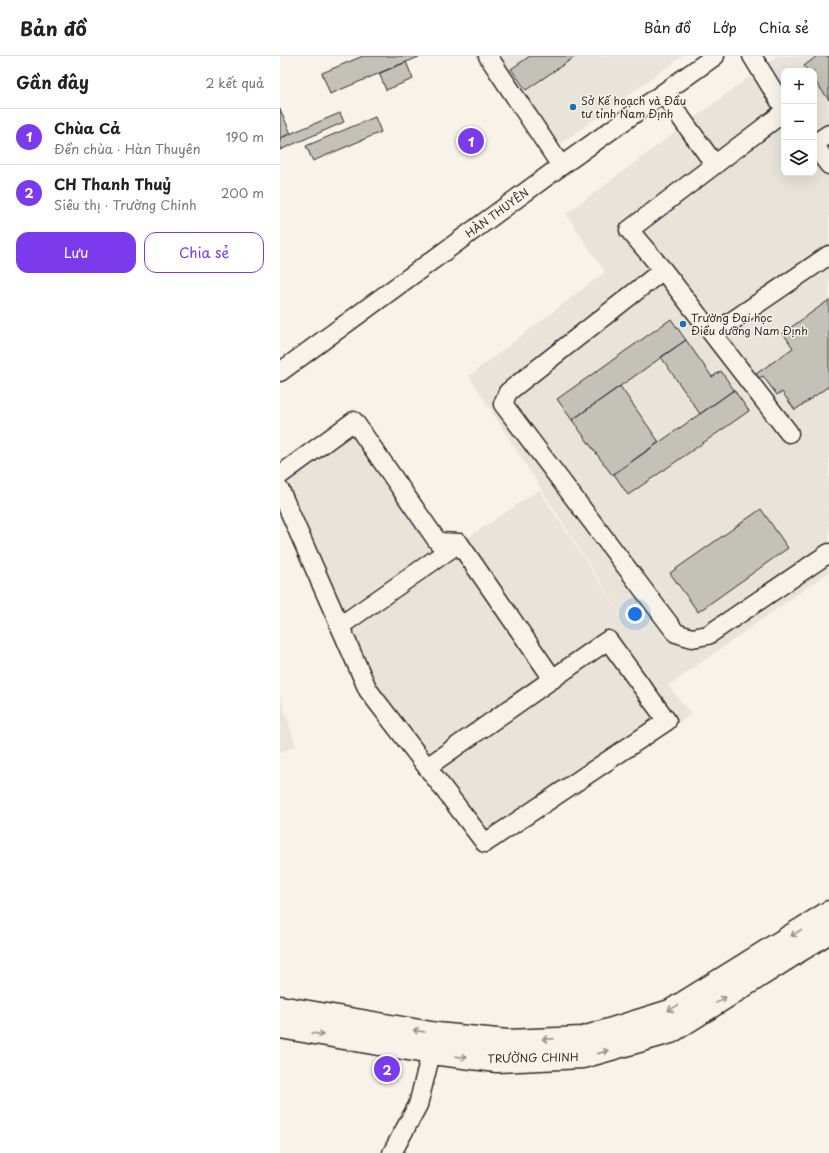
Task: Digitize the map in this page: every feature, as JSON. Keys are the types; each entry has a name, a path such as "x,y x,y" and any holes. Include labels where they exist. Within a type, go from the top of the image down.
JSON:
{"main road":[{"name":"TRƯỜNG CHINH","path":"280,1007 437,1034 507,1041 583,1038 670,1011 829,912"},
{"name":"TRƯỜNG CHINH","path":"280,1027 431,1053 498,1061 583,1058 670,1032 829,932"}],"street":[{"path":"488,56 561,166"},
{"name":"HÀN THUYÊN","path":"280,372 561,166 715,56"},
{"path":"752,56 782,104"},
{"path":"663,93 715,165"},
{"path":"781,114 629,230 663,270 790,433"},
{"path":"817,142 829,134"},
{"path":"817,148 829,165"},
{"path":"713,334 829,255"},
{"path":"663,270 508,392 503,404 676,633 692,638 708,634 829,553"},
{"path":"280,475 354,421 438,542 459,543"},
{"path":"280,490 368,690 485,843 667,721 608,640 427,766"},
{"path":"340,626 459,543"},
{"path":"459,543 552,679"},
{"path":"392,1153 418,1105 431,1053"}],"shaded area":[{"name":"Sở Kế hoạch và Đầu tư tỉnh Nam Định","path":"498,56 683,56 560,144"},
{"name":"Trường Đại học Điều dưỡng Nam Định","path":"777,56 829,56 829,572 668,686 692,714 482,855 359,696 280,508 280,467 358,412 443,534 467,538 539,490 632,631 469,376 605,272 566,214"},
{"path":"280,696 296,746 280,752"}],"building":[{"path":"363,56 421,56 330,94 322,73"},
{"path":"530,56 576,56 526,90 511,69"},
{"path":"817,56 829,56 829,100 817,84 817,68 806,68 804,66"},
{"path":"406,62 413,79 386,90 379,73"},
{"path":"280,109 291,134 280,138"},
{"path":"340,113 344,122 280,150 280,138"},
{"path":"375,117 381,132 313,161 306,146"},
{"path":"829,300 829,386 795,410 782,392 777,395 763,376 759,378 756,374 793,348 783,333"},
{"path":"671,319 686,340 572,420 557,399"},
{"path":"686,340 712,377 721,371 734,390 700,414 661,357"},
{"path":"620,386 659,442 612,475 572,420"},
{"path":"734,390 749,411 628,495 614,474"},
{"path":"761,509 788,548 698,612 670,573"}],"place":[{"name":"Sở Kế hoạch và Đầu tư tỉnh Nam Định","path":"573,107"},
{"name":"Chùa Cả","path":"471,141"},
{"name":"Trường Đại học Điều dưỡng Nam Định","path":"683,324"},
{"name":"CH Thanh Thuỷ","path":"387,1069"}]}
